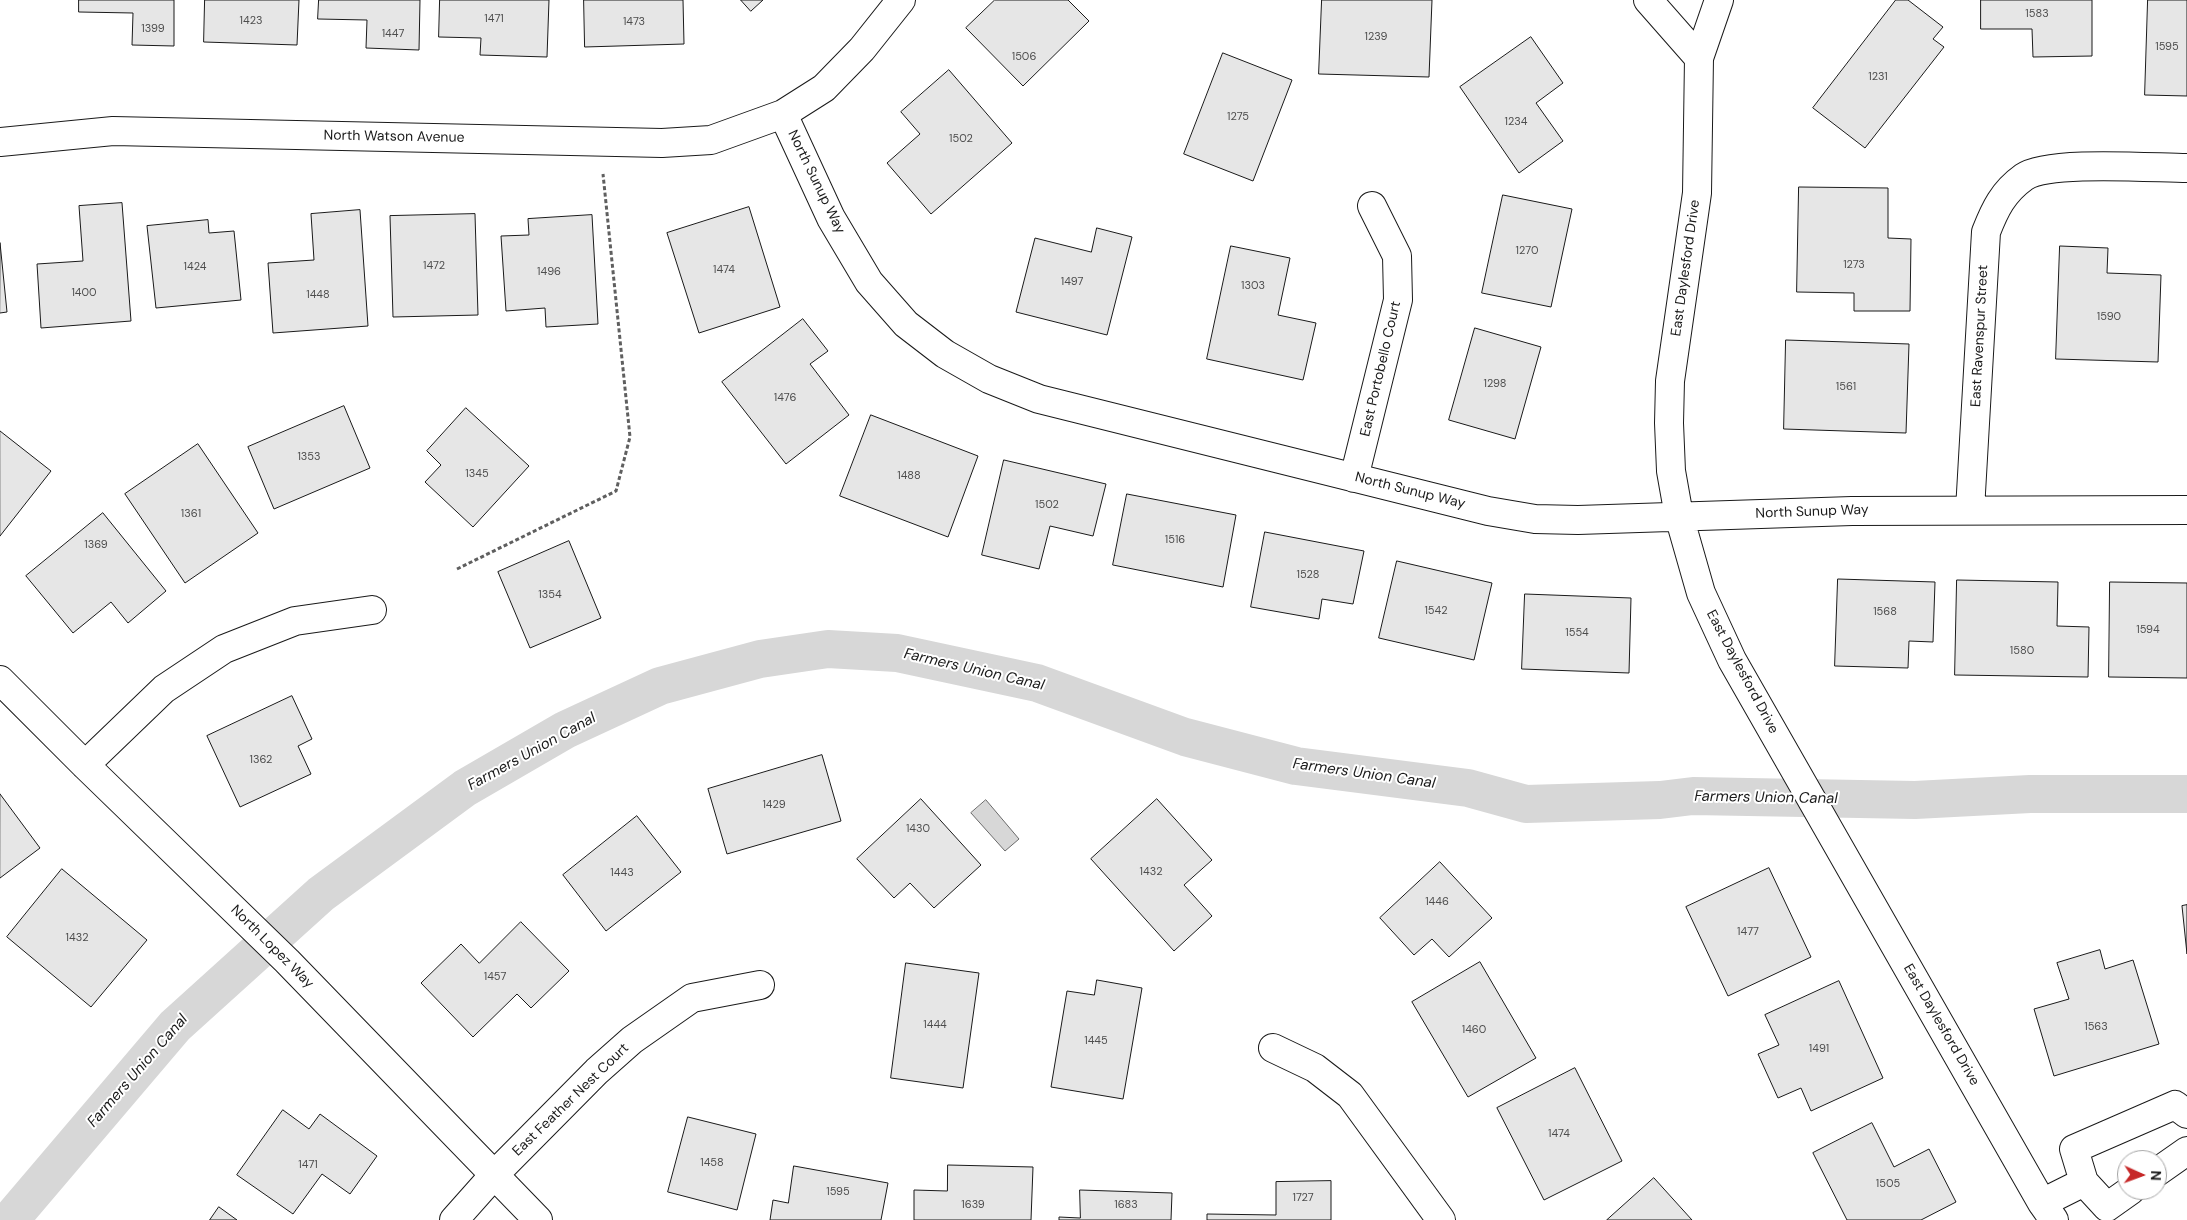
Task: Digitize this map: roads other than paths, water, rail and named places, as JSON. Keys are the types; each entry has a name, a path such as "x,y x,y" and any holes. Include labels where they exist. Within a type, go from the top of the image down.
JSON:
{"street":[{"name":"North Watson Avenue","path":"0,142 112,131 662,143 711,140 784,114 824,88 862,49 901,0"},
{"path":"1648,0 1699,58"},
{"name":"East Daylesford Drive","path":"1719,0 1699,58 1697,193 1670,381 1671,471 1679,516 1701,593 1732,660 2048,1211"},
{"name":"North Sunup Way","path":"784,114 830,218 869,282 906,324 945,354 989,380 1039,399 1488,511 1535,519 1578,520 1852,511 2187,510"},
{"name":"East Ravenspur Street","path":"1970,510 1986,232 1998,202 2026,176 2058,167 2187,168"},
{"name":"East Portobello Court","path":"1354,478 1398,300 1397,256 1372,206"},
{"path":"85,766 164,689 224,649 295,621 372,610"},
{"name":"North Lopez Way","path":"0,680 85,766 288,961 538,1220"},
{"name":"East Feather Nest Court","path":"454,1220 494,1175 597,1071 632,1040 692,998 760,985"},
{"path":"1273,1048 1315,1068 1350,1095 1441,1220"},
{"path":"2117,1200 2106,1207 2084,1182 2074,1149 2175,1106 2187,1114"},
{"path":"2167,1165 2187,1151"},
{"path":"2048,1211 2084,1182"}],"waterway":[{"name":"Farmers Union Canal","path":"10,1220 175,1026 321,894 465,788 565,730 660,686 760,659 828,649 897,653 1037,683 1185,737 1296,766 1468,788 1526,804 1660,800 1693,796 1915,800 2030,794 2187,794"}]}
